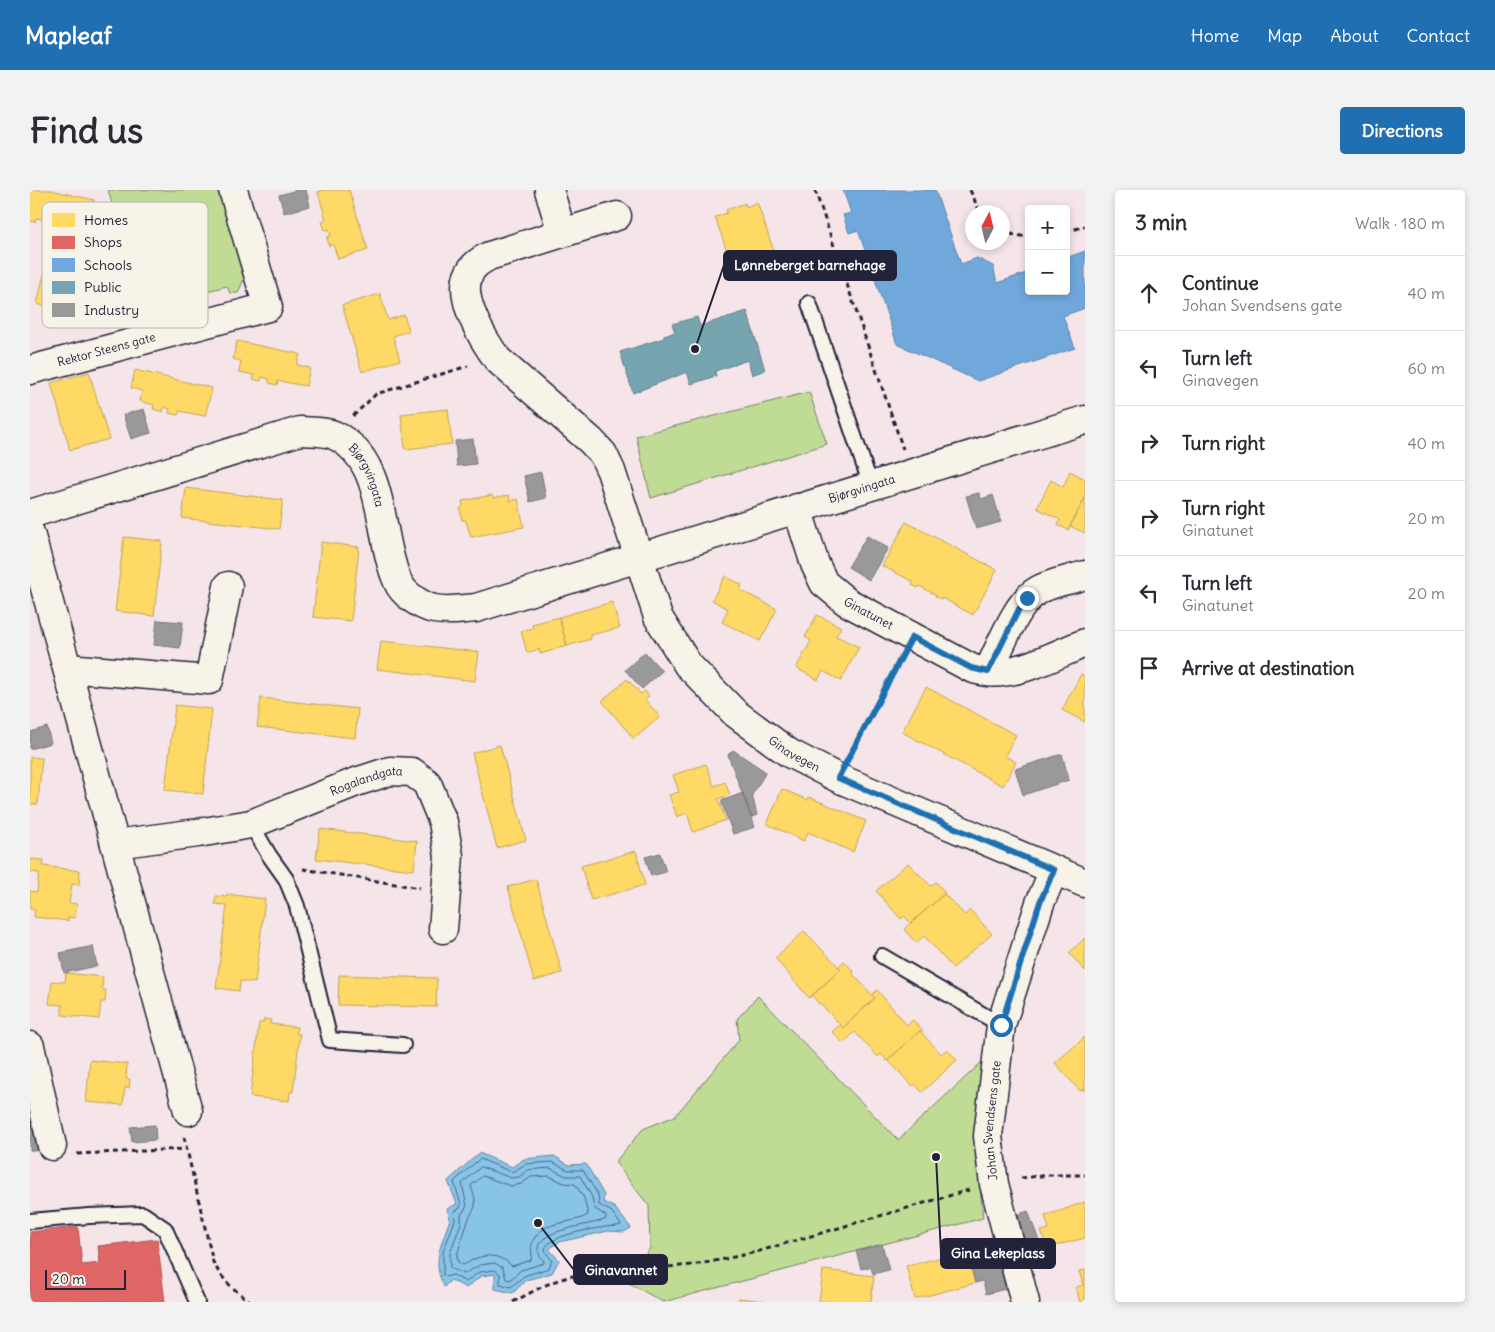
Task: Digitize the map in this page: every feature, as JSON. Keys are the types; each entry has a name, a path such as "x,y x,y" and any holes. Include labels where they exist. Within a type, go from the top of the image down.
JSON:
{"street":[{"name":"Rektor Steens gate","path":"208,323 268,307 233,190"},
{"path":"549,190 562,233"},
{"path":"617,216 489,256 476,263 465,285 467,297 485,344 498,360 591,441 603,454 611,471 638,557"},
{"name":"Rektor Steens gate","path":"30,370 189,328"},
{"name":"Bjørgvingata","path":"30,514 300,431 334,435 350,446 361,458 373,483 392,566 399,584 413,598 433,609 454,610 476,608 1085,420"},
{"name":"Ginatunet","path":"798,508 815,564 824,583 847,602 971,668 988,672 1006,671 1032,664 1085,643"},
{"path":"30,533 188,1111"},
{"name":"Ginavegen","path":"638,557 658,617 688,665 735,713 789,753 838,778 1085,883"},
{"path":"988,672 1019,609 1027,598 1038,590 1085,575"},
{"path":"67,668 209,680 228,586"},
{"name":"Rogalandgata","path":"115,844 251,824 373,776 390,771 412,772 427,783 443,822 449,856 443,928"},
{"name":"Johan Svendsens gate","path":"1025,1302 994,1184 988,1136 1001,1025 1040,902 1054,870"},
{"path":"30,1046 52,1146"}],"lane":[{"path":"809,303 871,486"},
{"path":"251,824 286,879 297,906 330,1040 403,1045"},
{"path":"882,956 1001,1025"},
{"path":"30,1221 143,1214 165,1229 196,1302"}],"path":[{"path":"815,190 911,473"},
{"path":"970,190 977,205"},
{"path":"1070,231 1085,226"},
{"path":"1010,233 1025,236"},
{"path":"334,435 376,394 474,364"},
{"path":"838,778 912,637"},
{"path":"276,864 415,887 446,889"},
{"path":"188,1111 184,1139 214,1262 221,1276 232,1289 251,1302"},
{"path":"52,1146 57,1155 186,1149"},
{"path":"513,1302 548,1284 572,1276 604,1271 723,1260 956,1193 994,1184 1026,1178 1085,1175"}],"green space":[{"path":"108,190 227,190 249,267 238,293 230,293 227,286 208,291 208,202 112,202"},
{"path":"809,392 827,444 651,498 636,436"},
{"path":"758,996 898,1140 983,1061 979,1177 983,1218 663,1302 627,1282 650,1248 649,1206 615,1162 643,1129 675,1116 739,1040 737,1019"}],"water":[{"path":"479,1153 512,1167 524,1159 554,1156 569,1165 586,1164 604,1195 603,1202 615,1208 631,1228 624,1232 608,1231 559,1242 549,1249 559,1260 552,1273 526,1280 513,1293 495,1289 495,1274 481,1276 466,1288 451,1280 444,1287 438,1269 439,1253 450,1219 447,1209 457,1204 448,1181"}],"building: Homes":[{"path":"30,190 51,190 94,200 94,202 42,202 42,219 36,218 35,222 30,221"},
{"path":"324,190 349,190 368,250 338,259 333,244 329,246 327,237 331,236 329,229 325,230 322,222 326,220 318,192"},
{"path":"757,202 778,263 781,261 786,275 770,281 766,270 749,276 748,273 736,277 715,217 727,213 726,210 745,203 746,207"},
{"path":"42,283 42,305 37,304"},
{"path":"380,294 388,320 404,315 409,331 393,336 400,360 362,372 342,305"},
{"path":"237,341 300,354 297,365 310,368 306,386 278,381 277,385 269,383 269,379 262,377 261,381 253,379 254,375 239,372 241,361 233,359"},
{"path":"135,370 212,388 205,416 179,411 178,415 169,413 170,409 164,407 163,412 153,409 154,405 140,401 142,391 131,388"},
{"path":"89,372 109,439 70,450 51,383"},
{"path":"448,409 452,444 405,449 401,414"},
{"path":"1070,471 1085,479 1085,498 1068,530 1058,525 1060,520 1037,508 1051,480 1063,487"},
{"path":"186,488 283,500 279,529 182,518"},
{"path":"492,495 493,498 509,495 510,501 518,499 524,527 471,537 466,521 462,520 460,509 463,506 462,501"},
{"path":"1085,498 1085,533 1070,526"},
{"path":"906,522 997,570 973,615 919,586 918,588 912,585 914,582 882,566"},
{"path":"124,537 162,541 154,616 115,611"},
{"path":"321,542 359,547 351,621 313,617"},
{"path":"725,576 742,585 740,590 777,609 760,641 722,622 728,609 712,600"},
{"path":"612,602 620,628 590,635 591,639 567,646 559,617"},
{"path":"817,615 841,627 836,636 859,647 841,681 823,671 818,680 796,668 811,641 805,637"},
{"path":"559,617 567,646 540,654 539,649 527,653 521,631 533,628 532,624"},
{"path":"381,641 479,652 475,681 377,669"},
{"path":"1081,674 1085,676 1085,722 1062,710"},
{"path":"627,679 641,694 645,691 649,696 645,700 660,717 634,739 602,701"},
{"path":"926,687 1016,735 1005,756 1016,762 1003,786 902,732"},
{"path":"261,698 358,709 355,738 257,727"},
{"path":"175,705 212,709 203,794 165,790"},
{"path":"500,745 526,840 497,848 472,753"},
{"path":"30,757 42,758 38,804 30,804"},
{"path":"706,764 714,786 725,782 730,795 718,799 726,820 693,832 687,813 677,817 669,795 679,792 673,775"},
{"path":"782,789 808,800 809,797 866,821 853,852 808,832 804,841 767,824"},
{"path":"320,829 417,841 414,870 316,859"},
{"path":"636,851 645,885 591,900 581,866"},
{"path":"30,859 44,860 43,866 80,871 79,885 72,884 69,903 77,904 75,918 68,917 68,921 34,917 35,910 30,909 30,891 37,892 39,873 30,872"},
{"path":"908,863 931,886 936,882 945,893 911,923 904,916 901,919 876,891"},
{"path":"536,879 562,973 534,981 508,887"},
{"path":"227,894 265,899 255,983 240,981 239,991 216,988 227,905 215,904 216,896 227,897"},
{"path":"944,894 965,915 970,910 992,934 953,968 924,936 916,943 904,929"},
{"path":"804,931 841,969 809,998 775,958"},
{"path":"1085,938 1085,971 1069,953"},
{"path":"844,961 875,998 843,1028 812,996 841,969 838,967"},
{"path":"66,973 103,977 102,990 106,990 105,1002 101,1002 99,1019 62,1015 62,1005 49,1004 52,981 65,982"},
{"path":"339,975 437,978 436,1007 338,1005"},
{"path":"877,990 907,1025 913,1020 923,1031 920,1031 887,1061 881,1054 878,1057 855,1032 843,1043 832,1032 840,1025 843,1028 875,998 872,995"},
{"path":"264,1019 271,1020 270,1024 297,1027 296,1033 300,1034 293,1092 290,1092 289,1101 250,1097 259,1023 263,1023"},
{"path":"920,1031 941,1054 947,1049 957,1060 922,1092 915,1084 912,1086 888,1060"},
{"path":"1085,1037 1085,1091 1083,1089 1080,1091 1055,1063"},
{"path":"90,1060 127,1064 126,1079 130,1079 129,1088 125,1087 123,1105 86,1102"},
{"path":"1085,1202 1085,1238 1047,1248 1041,1231 1049,1229 1045,1216"},
{"path":"967,1251 975,1283 915,1299 906,1266"},
{"path":"823,1270 874,1276 871,1302 819,1302"},
{"path":"1085,1270 1085,1302 1080,1302 1076,1287 1083,1285 1079,1271"},
{"path":"739,1298 764,1301 764,1302 739,1302"}],"building: Shops":[{"path":"78,1227 82,1265 100,1263 98,1246 157,1239 165,1302 30,1302 30,1232"}],"building: Schools":[{"path":"843,190 935,190 961,264 977,258 993,266 997,283 1025,273 1025,295 1070,295 1070,257 1085,251 1085,308 1063,316 1075,348 978,381 897,344 858,230 849,233 843,215 851,213"}],"building: Public":[{"path":"747,311 765,370 752,375 748,360 715,371 716,376 691,384 687,372 633,393 620,352 664,338 664,336 675,332 672,324 697,317 700,326"}],"building: Industry":[{"path":"297,190 306,190 310,206 284,213 279,195"},
{"path":"144,409 151,433 131,439 123,415"},
{"path":"473,439 476,464 457,466 455,441"},
{"path":"541,472 546,498 530,502 524,476"},
{"path":"979,493 981,499 993,495 1001,522 976,529 966,496"},
{"path":"867,536 888,548 869,580 848,567"},
{"path":"157,620 183,622 180,648 154,645"},
{"path":"645,652 662,671 642,689 625,670"},
{"path":"47,727 51,743 30,749 30,732"},
{"path":"733,750 766,772 752,795 757,815 751,817 728,755"},
{"path":"1062,754 1069,780 1023,795 1015,769"},
{"path":"743,793 755,827 733,834 721,801"},
{"path":"660,853 666,872 651,876 645,857"},
{"path":"93,946 97,966 64,973 60,953"},
{"path":"30,1125 38,1126 36,1151 30,1150"},
{"path":"155,1125 156,1140 132,1142 130,1127"},
{"path":"1028,1211 1039,1241 1026,1246 1016,1215"},
{"path":"882,1244 889,1270 873,1274 871,1267 861,1269 856,1251"},
{"path":"1000,1250 1009,1288 986,1294 983,1281 975,1283 970,1262 978,1260 977,1256"}],"place":[{"name":"Lønneberget barnehage","path":"695,349"},
{"name":"Gina Lekeplass","path":"936,1157"},
{"name":"Ginavannet","path":"538,1223"}],"route":[{"path":"1001,1025 1040,902 1054,870 838,778 912,637 971,668 988,672 1019,609 1027,598"}]}
